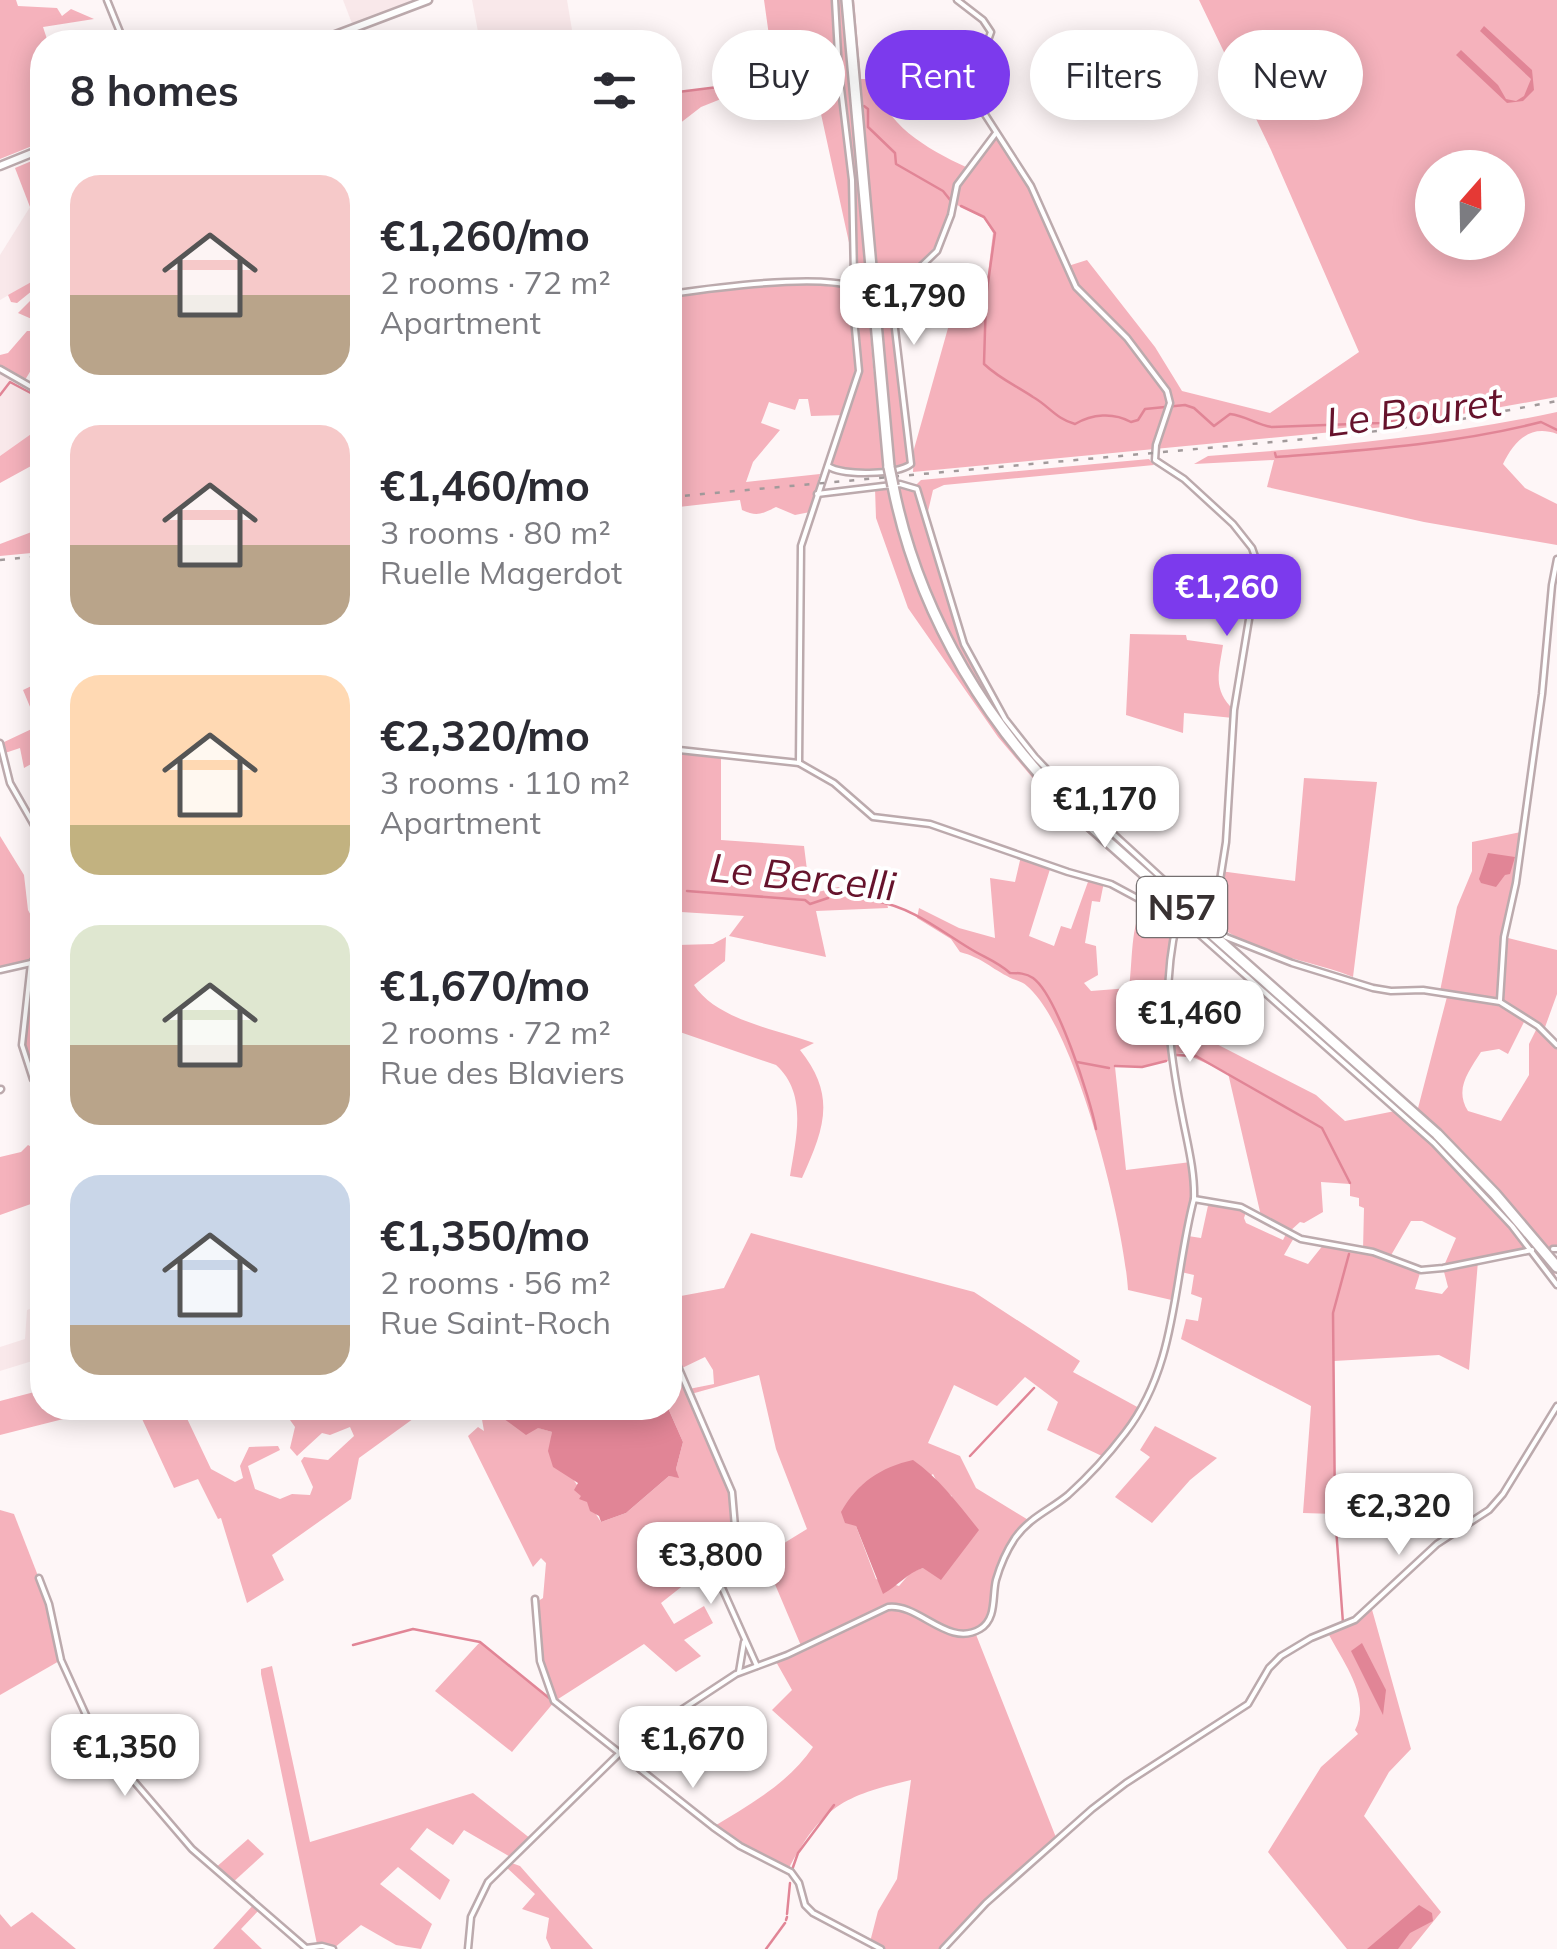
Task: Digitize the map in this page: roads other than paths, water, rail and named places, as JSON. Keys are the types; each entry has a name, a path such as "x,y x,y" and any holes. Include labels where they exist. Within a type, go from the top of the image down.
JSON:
{"highway":[{"name":"N57","path":"846,0 889,467 915,564 946,636 988,708 1030,764 1086,824 1437,1134 1557,1267"}],"street":[{"path":"107,0 119,30"},
{"path":"350,30 431,0"},
{"path":"356,30 431,0"},
{"path":"799,763 800,555 816,494 859,371 851,286 852,180 835,0"},
{"path":"957,0 991,32 972,91 1036,197 1076,288 1138,350 1165,386 1169,405 1155,460 1195,488 1233,524 1255,554 1258,565 1234,710 1226,842 1214,925"},
{"path":"828,466 839,472 873,472 901,470 911,464 891,295 937,251 957,185 996,133"},
{"path":"0,166 30,155"},
{"path":"682,293 766,285 851,286"},
{"path":"0,369 30,385"},
{"path":"816,494 900,484 917,490 964,644 1005,719 1064,788 1231,941 1373,988 1391,992 1423,990 1500,1002 1538,1026 1557,1045"},
{"path":"1500,1002 1504,937 1534,758 1557,559"},
{"path":"0,743 10,783 30,819"},
{"path":"682,750 799,763 842,789 873,817 930,824 1111,884 1190,927 1409,1119 1467,1176 1532,1250 1557,1285"},
{"path":"468,1949 474,1909 488,1882 622,1752 739,1672 888,1608 900,1606 954,1632 980,1629 992,1614 996,1579 1011,1544 1030,1521 1070,1493 1118,1442 1148,1397 1174,1312 1194,1199 1166,1012 1169,966 1178,921"},
{"path":"0,970 30,963"},
{"path":"30,972 22,1045 30,1071"},
{"path":"1194,1199 1241,1207 1301,1239 1373,1252 1422,1270 1532,1250"},
{"path":"682,1376 732,1492 735,1527 718,1576 757,1666"},
{"path":"943,1949 986,1902 1092,1808 1244,1707 1281,1656 1311,1638 1355,1620 1437,1544 1493,1507 1557,1406"},
{"path":"38,1578 61,1660 96,1737 192,1849 305,1949 333,1949"},
{"path":"535,1598 540,1661 552,1696 730,1840 791,1872 812,1912 880,1949"},
{"path":"739,1672 743,1637"},
{"path":"741,1664 754,1659"}],"waterway":[{"path":"682,92 712,88"},
{"path":"864,106 868,109 868,127 895,153 896,164 943,191 951,201"},
{"path":"961,206 984,217 995,233 986,297 984,364 1068,422 1075,424 1103,416 1131,422 1138,420 1145,409 1185,405 1214,426 1230,414 1272,427 1380,423 1433,416"},
{"path":"0,395 10,382 30,393"},
{"name":"Le Bouret","path":"1275,453 1276,457 1410,445 1541,422 1557,430"},
{"name":"Le Bercelli","path":"687,891 805,900 810,904 828,898"},
{"name":"Le Bercelli","path":"876,901 914,914 1010,973 1033,978 1062,1025 1096,1129"},
{"path":"1175,1055 1196,1056 1322,1128 1350,1183"},
{"path":"1115,1066 1142,1067 1166,1061"},
{"path":"1077,1062 1109,1068"},
{"path":"1343,1623 1335,1514 1333,1313 1349,1254"},
{"path":"970,1456 1034,1388"},
{"path":"353,1645 413,1629 480,1642 549,1698"},
{"path":"792,1870 798,1853 834,1805"},
{"path":"787,1914 790,1883"},
{"path":"766,1949 785,1923"}],"railway":[{"path":"682,496 1339,436 1452,421 1557,401"},
{"path":"0,560 30,557"}]}
